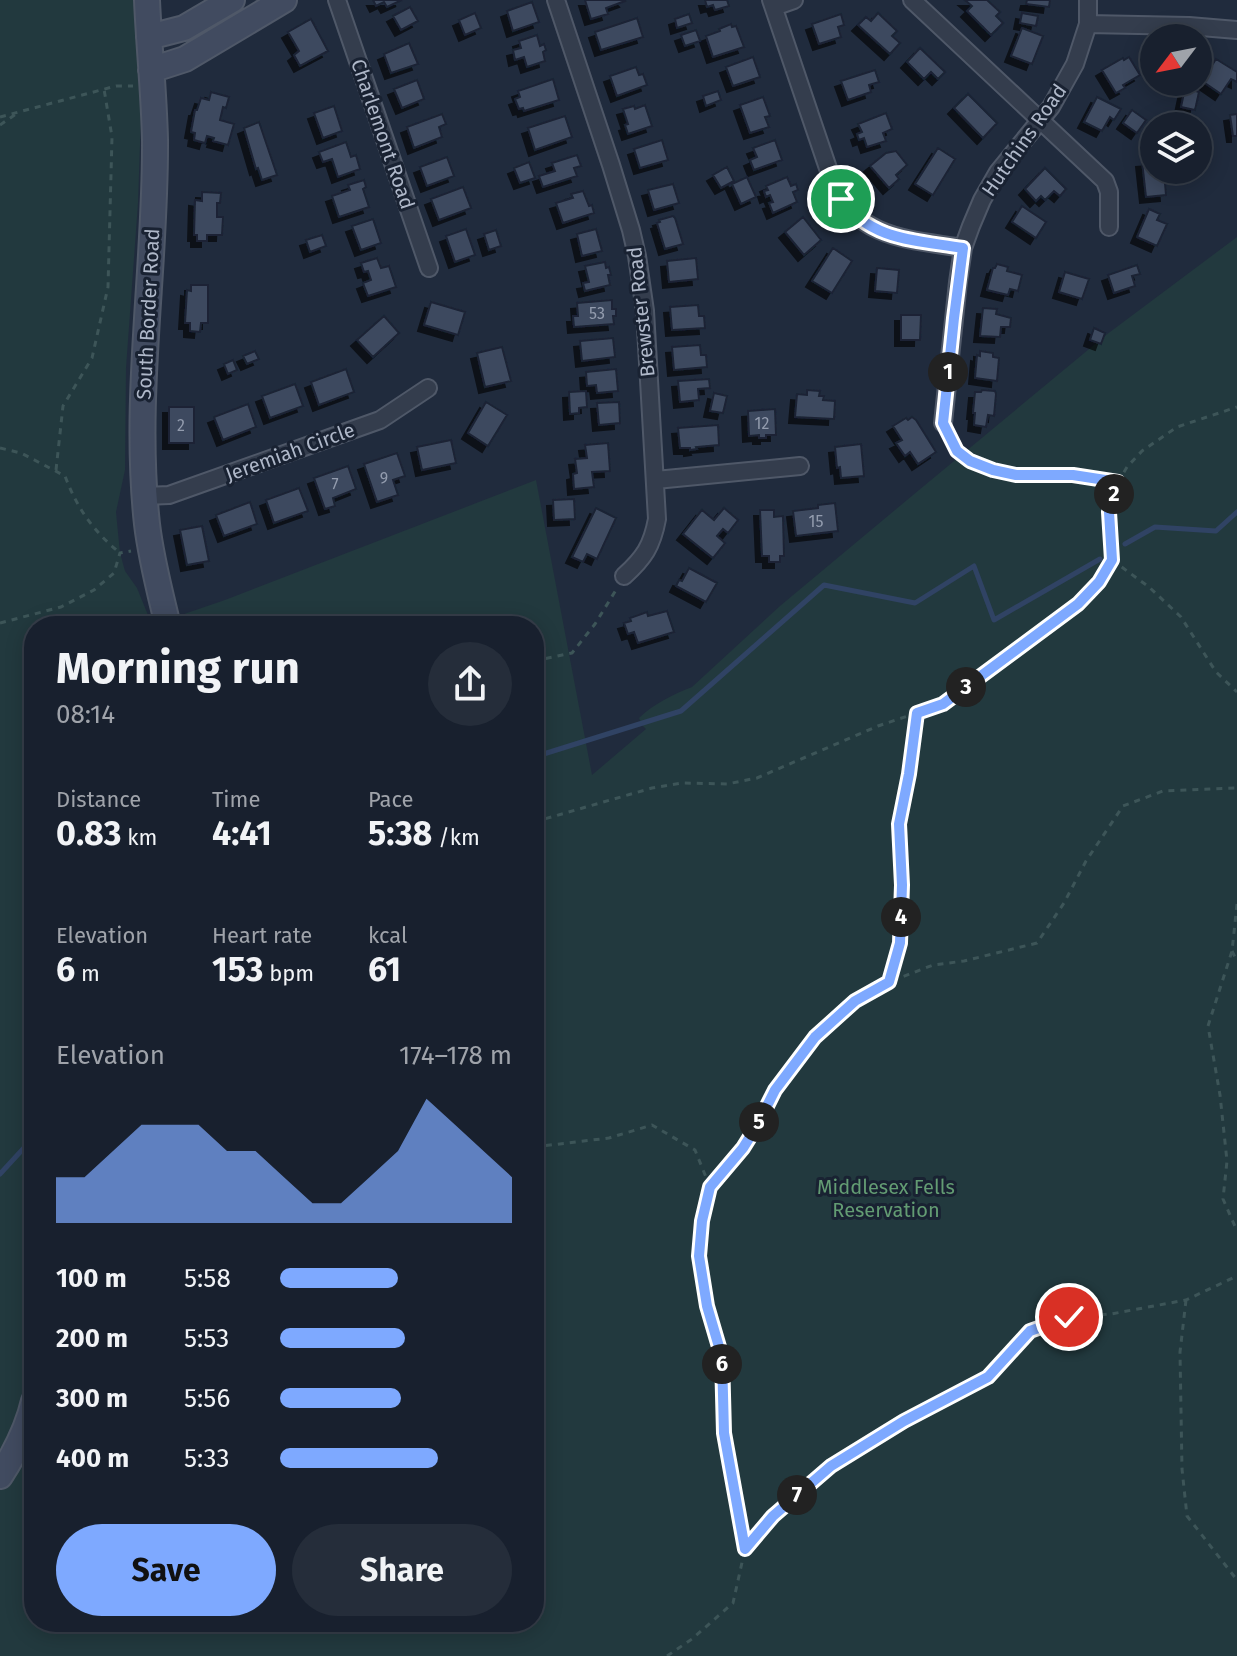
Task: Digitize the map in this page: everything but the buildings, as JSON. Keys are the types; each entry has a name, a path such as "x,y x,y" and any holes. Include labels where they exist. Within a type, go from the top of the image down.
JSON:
{"main road":[{"name":"South Border Road","path":"147,0 155,140 143,423 145,496 150,547 166,616"},
{"path":"149,37 184,28 232,0"},
{"path":"152,78 284,0"},
{"path":"0,1476 24,1430"}],"street":[{"name":"Charlemont Road","path":"337,0 429,268"},
{"name":"Brewster Road","path":"556,0 631,230 645,311 657,519 648,549 624,576"},
{"path":"794,0 772,4 833,183 846,206 858,219 881,233 963,248"},
{"path":"912,0 1105,181 1108,186 1109,227"},
{"name":"Hutchins Road","path":"943,423 963,248 982,200 998,172 1041,121 1075,64 1088,24 1088,0"},
{"path":"1088,24 1237,30"},
{"name":"Jeremiah Circle","path":"145,496 169,495 380,420 428,388"},
{"path":"656,480 800,466"}],"path":[{"path":"0,117 152,78"},
{"path":"56,470 63,406 92,358 108,287 112,137 104,89"},
{"path":"0,125 22,110"},
{"path":"544,819 652,788 682,783 727,784 757,778 878,726 943,704 1078,604 1099,582 1112,560 1109,512 1118,482 1142,451 1177,427 1237,407"},
{"path":"943,423 957,451 970,461 993,470 1016,475 1073,475 1118,482"},
{"path":"0,448 21,453 65,476 75,500 96,531 120,553"},
{"path":"120,553 150,547"},
{"path":"27,616 61,607 94,590 114,573 120,553"},
{"path":"1112,560 1149,587 1181,617 1216,672 1237,692"},
{"path":"544,659 572,653 595,624 624,576"},
{"path":"0,623 24,617"},
{"path":"889,982 900,943 902,885 899,824 917,713"},
{"path":"667,1656 733,1603 745,1549 724,1433 722,1357 707,1306 699,1256 702,1221 710,1187 743,1148 775,1090 815,1037 855,1001 889,982 933,965 964,961 1037,943 1123,806 1163,791 1237,788"},
{"path":"1237,904 1232,951 1208,1026 1226,1148 1223,1199 1237,1231"},
{"path":"1232,951 1237,961"},
{"path":"544,1146 609,1138 652,1125 695,1150 710,1187"},
{"path":"745,1549 773,1516 831,1466 904,1421 988,1377 1030,1331 1069,1317 1111,1314 1186,1300 1237,1276"},
{"path":"1186,1300 1180,1352 1182,1469 1187,1516 1237,1580"}],"green space":[{"name":"Middlesex Fells Reservation","path":"0,0 137,0 142,86 138,203 126,368 125,470 116,512 125,571 137,588 148,616 24,616 24,1632 544,1632 544,616 178,616 536,480 592,775 646,729 639,718 664,700 692,687 780,606 1106,335 1237,237 1237,1656 0,1656"}],"waterway":[{"path":"1125,544 1155,527 1216,531 1237,512"},
{"path":"544,754 681,711 824,585 915,603 974,566 994,620 1100,559"},
{"path":"0,1174 24,1148"}],"route":[{"path":"841,199 858,219 881,233 963,248 943,423 957,451 970,461 1016,475 1073,475 1118,482 1109,512 1112,560 1099,582 1078,604 998,665 943,704 917,713 899,824 902,885 900,943 889,982 855,1001 815,1037 775,1090 743,1148 710,1187 702,1221 699,1256 707,1306 722,1357 724,1433 745,1549 773,1516 831,1466 904,1421 988,1377 1030,1331 1069,1317"}]}
